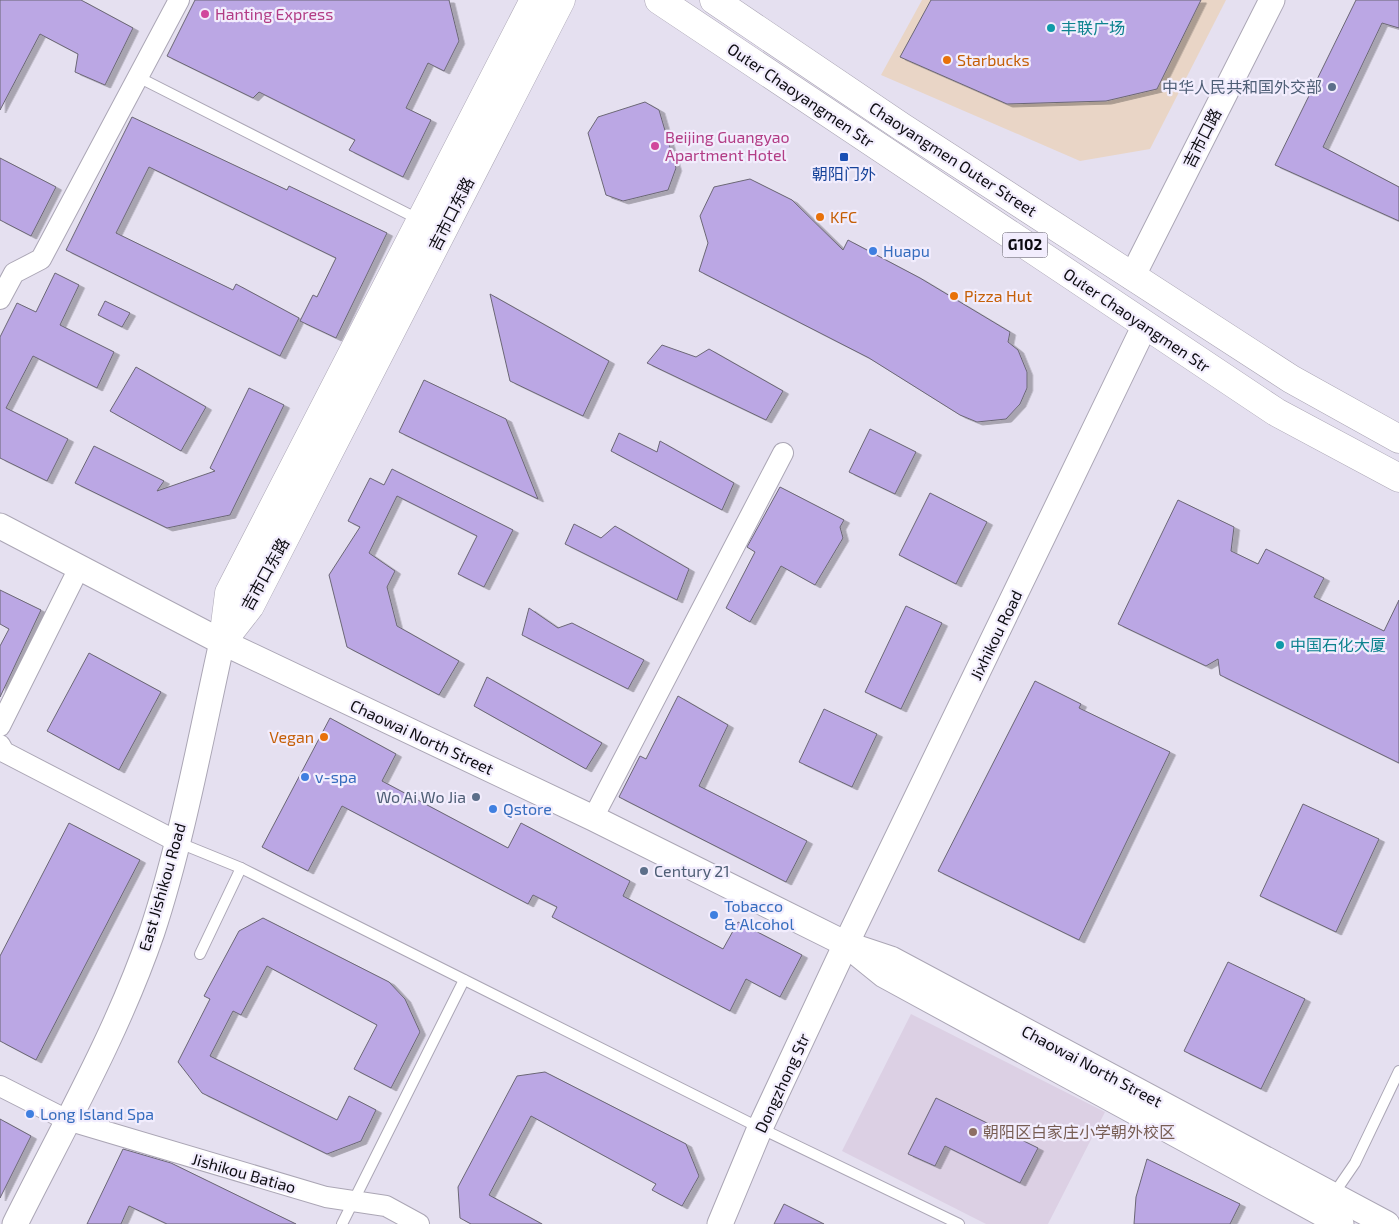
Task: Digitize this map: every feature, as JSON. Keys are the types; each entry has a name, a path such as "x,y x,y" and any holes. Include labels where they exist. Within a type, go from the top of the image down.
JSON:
{"main road":[{"name":"吉市口东路","path":"222,642 229,593 534,0"},
{"name":"吉市口东路","path":"222,642 250,606 561,0"},
{"name":"Outer Chaoyangmen Str","path":"659,0 1276,412 1399,478"},
{"name":"Chaoyangmen Outer Street","path":"714,0 886,116 1291,379 1399,439"}],"street":[{"path":"0,299 14,273 41,259 179,0"},
{"name":"吉市口路","path":"1132,277 1272,0"},
{"name":"Jixhikou Road","path":"846,944 1145,326"},
{"path":"593,818 783,452"},
{"name":"Chaowai North Street","path":"0,526 222,642 593,818 846,944 884,975 1330,1215 1387,1224"},
{"path":"0,726 79,568"},
{"name":"East Jishikou Road","path":"16,1224 119,1018 152,932 176,841 222,642"},
{"path":"0,745 4,752 176,841"},
{"name":"Dongzhong Str","path":"720,1224 760,1128 846,944"},
{"name":"Jishikou Batiao","path":"0,1086 67,1120 326,1197 386,1206 420,1224"}],"lane":[{"path":"138,77 421,220"},
{"path":"176,841 241,868 760,1128 958,1224"},
{"path":"200,954 241,868"},
{"path":"342,1224 464,980"},
{"path":"1330,1215 1399,1071"}],"shaded area":[{"name":"丰联广场","path":"922,0 1226,0 1150,149 1080,161 881,75"},
{"name":"朝阳区白家庄小学朝外校区","path":"911,1014 1105,1112 1048,1224 986,1224 842,1151"}],"building":[{"path":"0,0 81,0 133,28 105,85 75,72 78,54 40,34 0,110"},
{"path":"195,0 449,0 459,41 444,71 428,63 406,108 431,120 403,177 349,150 355,140 259,92 253,98 167,56"},
{"name":"丰联广场","path":"931,0 1201,0 1157,89 1106,101 1007,104 900,57"},
{"name":"中华人民共和国外交部","path":"1356,0 1399,0 1399,28 1382,23 1323,147 1399,187 1399,221 1275,165"},
{"path":"645,102 659,110 676,168 668,190 623,201 606,195 588,133 598,117"},
{"path":"132,117 287,190 289,186 387,233 336,338 300,321 313,295 317,297 336,258 149,167 116,233 233,290 236,284 299,318 280,356 66,250"},
{"path":"0,158 56,187 31,236 0,220"},
{"path":"750,179 792,200 843,250 848,240 920,278 1010,332 1008,342 1018,350 1027,372 1027,388 1020,404 1006,419 977,422 960,415 869,358 699,271 708,243 700,216 714,187"},
{"path":"55,273 79,285 60,325 114,352 97,388 33,356 6,408 68,439 47,481 0,458 0,337 17,303 36,312"},
{"path":"490,294 609,361 583,416 510,381"},
{"path":"105,301 130,313 122,327 98,315"},
{"path":"662,345 696,357 709,349 783,391 766,420 647,363"},
{"path":"136,367 206,407 181,451 110,411"},
{"path":"424,380 506,419 538,499 399,432"},
{"path":"249,388 284,405 230,515 167,528 75,483 94,446 164,481 157,491 215,471 210,468"},
{"path":"870,429 916,452 895,494 849,472"},
{"path":"619,433 657,452 660,441 734,483 722,510 611,451"},
{"path":"392,469 513,530 484,587 458,574 477,536 397,496 369,553 395,571 387,587 397,626 459,661 439,695 347,647 329,575 360,527 348,521 370,478 384,485"},
{"path":"780,487 844,520 840,527 843,538 815,585 781,566 750,622 726,608 755,552 747,547"},
{"path":"930,493 987,522 956,584 899,555"},
{"name":"中国石化大厦","path":"1178,500 1234,527 1231,551 1258,564 1266,549 1324,578 1314,597 1384,631 1399,600 1399,763 1220,675 1218,659 1206,666 1118,624"},
{"path":"574,524 601,538 615,526 689,569 677,600 565,544"},
{"path":"0,590 41,610 0,697 0,646 9,629 0,624"},
{"path":"906,606 942,623 901,709 865,692"},
{"path":"529,608 558,628 572,623 644,660 628,689 522,635"},
{"path":"89,653 161,692 119,770 47,731"},
{"path":"487,677 602,743 586,769 474,706"},
{"path":"1035,681 1081,704 1079,708 1170,752 1079,940 938,871"},
{"path":"678,696 728,725 699,786 807,841 786,882 619,797 640,756 646,759"},
{"path":"824,709 877,734 852,787 799,762"},
{"path":"330,718 396,754 382,781 508,848 521,823 630,881 623,896 723,949 738,922 802,955 780,997 746,979 730,1011 552,917 557,907 533,895 528,904 342,806 308,871 262,847"},
{"path":"1303,804 1379,839 1336,932 1260,896"},
{"path":"69,823 140,860 36,1060 0,1041 0,956"},
{"path":"263,918 389,982 405,999 420,1032 391,1088 354,1069 377,1025 267,966 241,1015 233,1011 210,1056 337,1120 349,1096 376,1110 361,1141 327,1154 202,1093 178,1062 210,999 204,996 239,931"},
{"path":"1228,962 1305,999 1261,1089 1184,1051"},
{"path":"545,1072 686,1144 699,1176 682,1206 652,1190 656,1184 531,1116 489,1195 542,1224 471,1224 460,1218 458,1187 517,1076"},
{"path":"936,1098 1038,1148 1020,1183 945,1146 935,1166 908,1154"},
{"path":"0,1119 31,1136 0,1198"},
{"path":"123,1149 171,1163 296,1224 167,1224 129,1206 121,1224 87,1224"},
{"path":"1147,1159 1240,1204 1230,1224 1134,1224 1136,1197"},
{"path":"784,1204 824,1224 774,1224"}],"place":[{"name":"Hanting Express","path":"205,14"},
{"name":"丰联广场","path":"1051,28"},
{"name":"Starbucks","path":"947,60"},
{"name":"中华人民共和国外交部","path":"1332,87"},
{"name":"Beijing Guangyao Apartment Hotel","path":"655,146"},
{"name":"朝阳门外","path":"844,157"},
{"name":"KFC","path":"820,217"},
{"name":"Huapu","path":"873,251"},
{"name":"Pizza Hut","path":"954,296"},
{"name":"中国石化大厦","path":"1280,645"},
{"name":"Vegan","path":"324,737"},
{"name":"v-spa","path":"305,777"},
{"name":"Wo Ai Wo Jia","path":"476,797"},
{"name":"Qstore","path":"493,809"},
{"name":"Century 21","path":"644,871"},
{"name":"Tobacco & Alcohol","path":"714,915"},
{"name":"Long Island Spa","path":"30,1114"},
{"name":"朝阳区白家庄小学朝外校区","path":"973,1132"}]}
